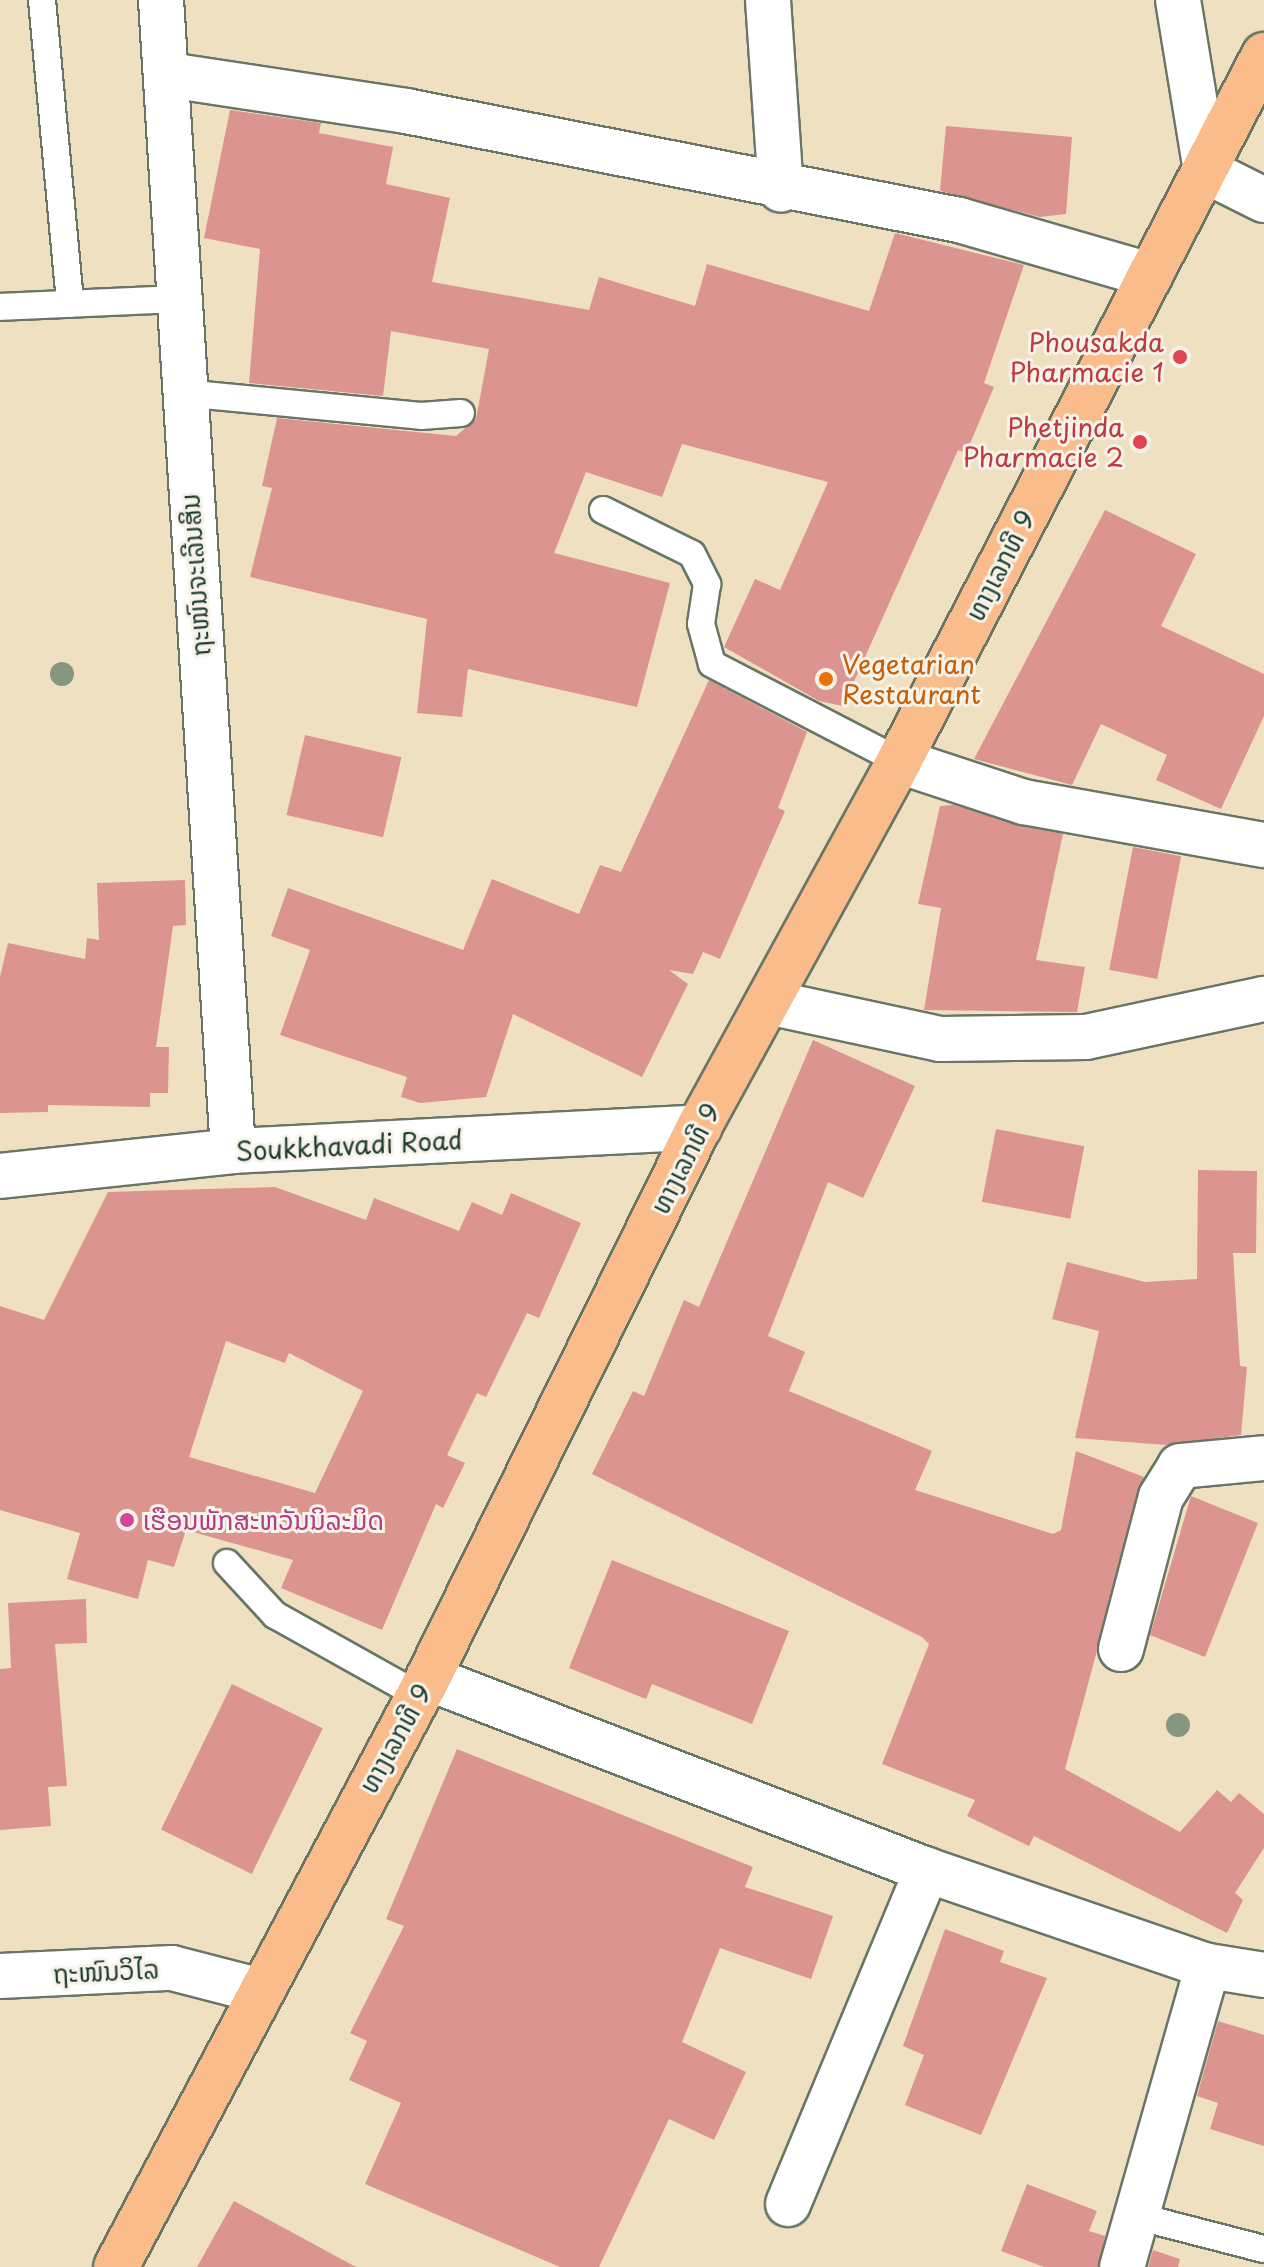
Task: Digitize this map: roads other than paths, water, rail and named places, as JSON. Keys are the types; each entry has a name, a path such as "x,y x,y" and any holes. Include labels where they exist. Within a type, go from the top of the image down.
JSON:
{"main road":[{"name":"ທາງເລກທີ 9","path":"116,2267 257,1990 423,1686 699,1127 899,761 1264,55"}],"street":[{"name":"ຖະໜົນຈະເລີນສິນ","path":"161,0 169,75 176,299 233,1151"},
{"path":"768,0 781,190"},
{"path":"1178,0 1206,171 1264,200"},
{"path":"169,75 406,111 781,190 959,220 1150,275"},
{"path":"899,761 1024,802 1264,845"},
{"path":"768,1002 940,1039 1086,1037 1252,1010"},
{"name":"Soukkhavadi Road","path":"0,1176 233,1151 699,1127"},
{"path":"1121,1649 1161,1497 1180,1466 1264,1458"},
{"path":"423,1686 927,1870 1208,1966 1264,1975"},
{"path":"788,2204 927,1870"},
{"path":"1122,2267 1208,1966"},
{"name":"ຖະໜົນວິໄລ","path":"0,1976 172,1968 257,1990"}],"lane":[{"path":"42,0 70,304"},
{"path":"0,307 176,299"},
{"path":"183,393 421,416 461,413"},
{"path":"603,510 692,554 707,584 701,624 712,664 899,761"},
{"path":"227,1563 275,1615 423,1686"},
{"path":"1136,2216 1264,2249"}],"place":[{"name":"Phousakda Pharmacie 1","path":"1180,357"},
{"name":"Phetjinda Pharmacie 2","path":"1140,442"},
{"name":"Vegetarian Restaurant","path":"826,679"},
{"name":"ເຮືອນພັກສະຫວັນນິລະມິດ","path":"127,1520"}]}
